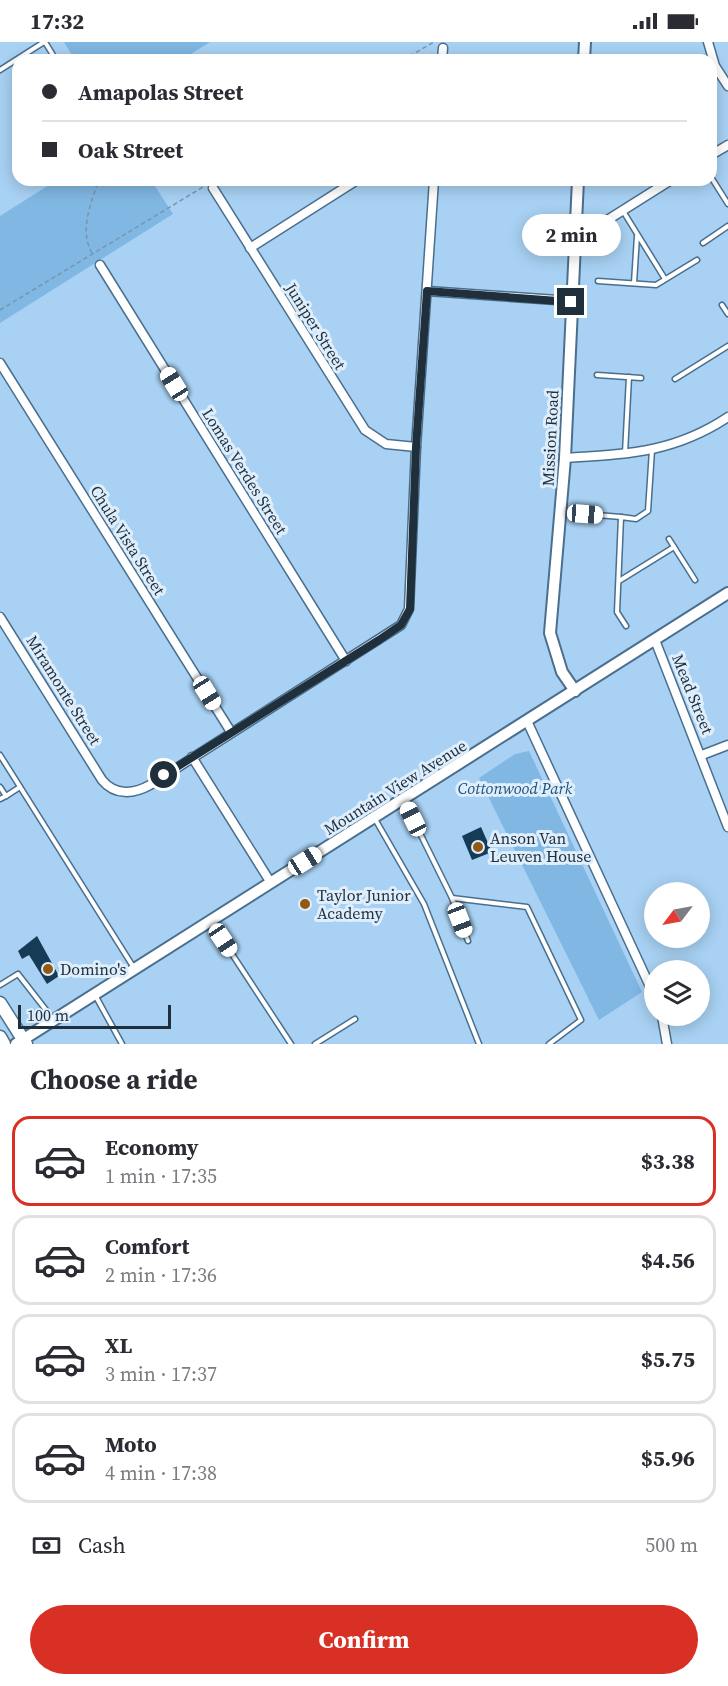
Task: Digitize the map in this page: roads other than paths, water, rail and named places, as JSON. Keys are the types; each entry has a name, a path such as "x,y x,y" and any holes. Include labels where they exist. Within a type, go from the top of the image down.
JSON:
{"main road":[{"name":"Mission Road","path":"575,691 562,672 550,633 565,458 578,186"},
{"name":"Mountain View Avenue","path":"22,1042 94,994 728,593"},
{"path":"0,1003 22,1042"},
{"path":"0,1037 4,1044"}],"street":[{"path":"442,54 443,48"},
{"path":"717,69 728,86"},
{"path":"250,248 348,186"},
{"path":"271,883 192,757 401,625 408,614 416,447 434,186"},
{"path":"575,235 590,231 662,186"},
{"name":"Juniper Street","path":"209,187 365,430 386,444 416,447"},
{"name":"Lomas Verdes Street","path":"100,266 346,661"},
{"path":"427,291 571,302"},
{"name":"Chula Vista Street","path":"0,363 231,732"},
{"path":"565,458 652,450 704,433 728,417"},
{"name":"Miramonte Street","path":"0,617 102,780 111,789 131,792 150,784 192,757"},
{"name":"Mead Street","path":"655,640 702,755 728,827"},
{"path":"527,721 644,973"},
{"path":"702,755 728,745"},
{"path":"664,1026 667,1044"}],"lane":[{"path":"25,54 44,42"},
{"path":"717,186 728,204"},
{"path":"622,211 665,279"},
{"path":"703,243 728,226"},
{"path":"634,284 637,234"},
{"path":"598,281 656,285 697,260"},
{"path":"722,305 728,314"},
{"path":"675,380 728,346"},
{"path":"597,375 641,378"},
{"path":"625,454 629,377"},
{"path":"585,514 636,519 648,512 652,450"},
{"path":"621,517 617,612 626,626"},
{"path":"669,539 694,580"},
{"path":"619,581 674,547"},
{"path":"0,755 134,969"},
{"path":"0,787 6,796"},
{"path":"0,800 20,787"},
{"path":"403,800 452,898 468,941"},
{"path":"375,818 424,904 479,1044"},
{"path":"452,898 527,907 580,1020 549,1044"},
{"path":"210,921 291,1044"},
{"path":"0,985 18,974 54,1020"},
{"path":"94,994 122,1044"},
{"path":"315,1044 355,1019"}],"place":[{"name":"Anson Van Leuven House","path":"478,847"},
{"name":"Taylor Junior Academy","path":"305,904"},
{"name":"Domino's","path":"48,969"}],"park label":[{"name":"Cottonwood Park","path":"515,788"}]}
